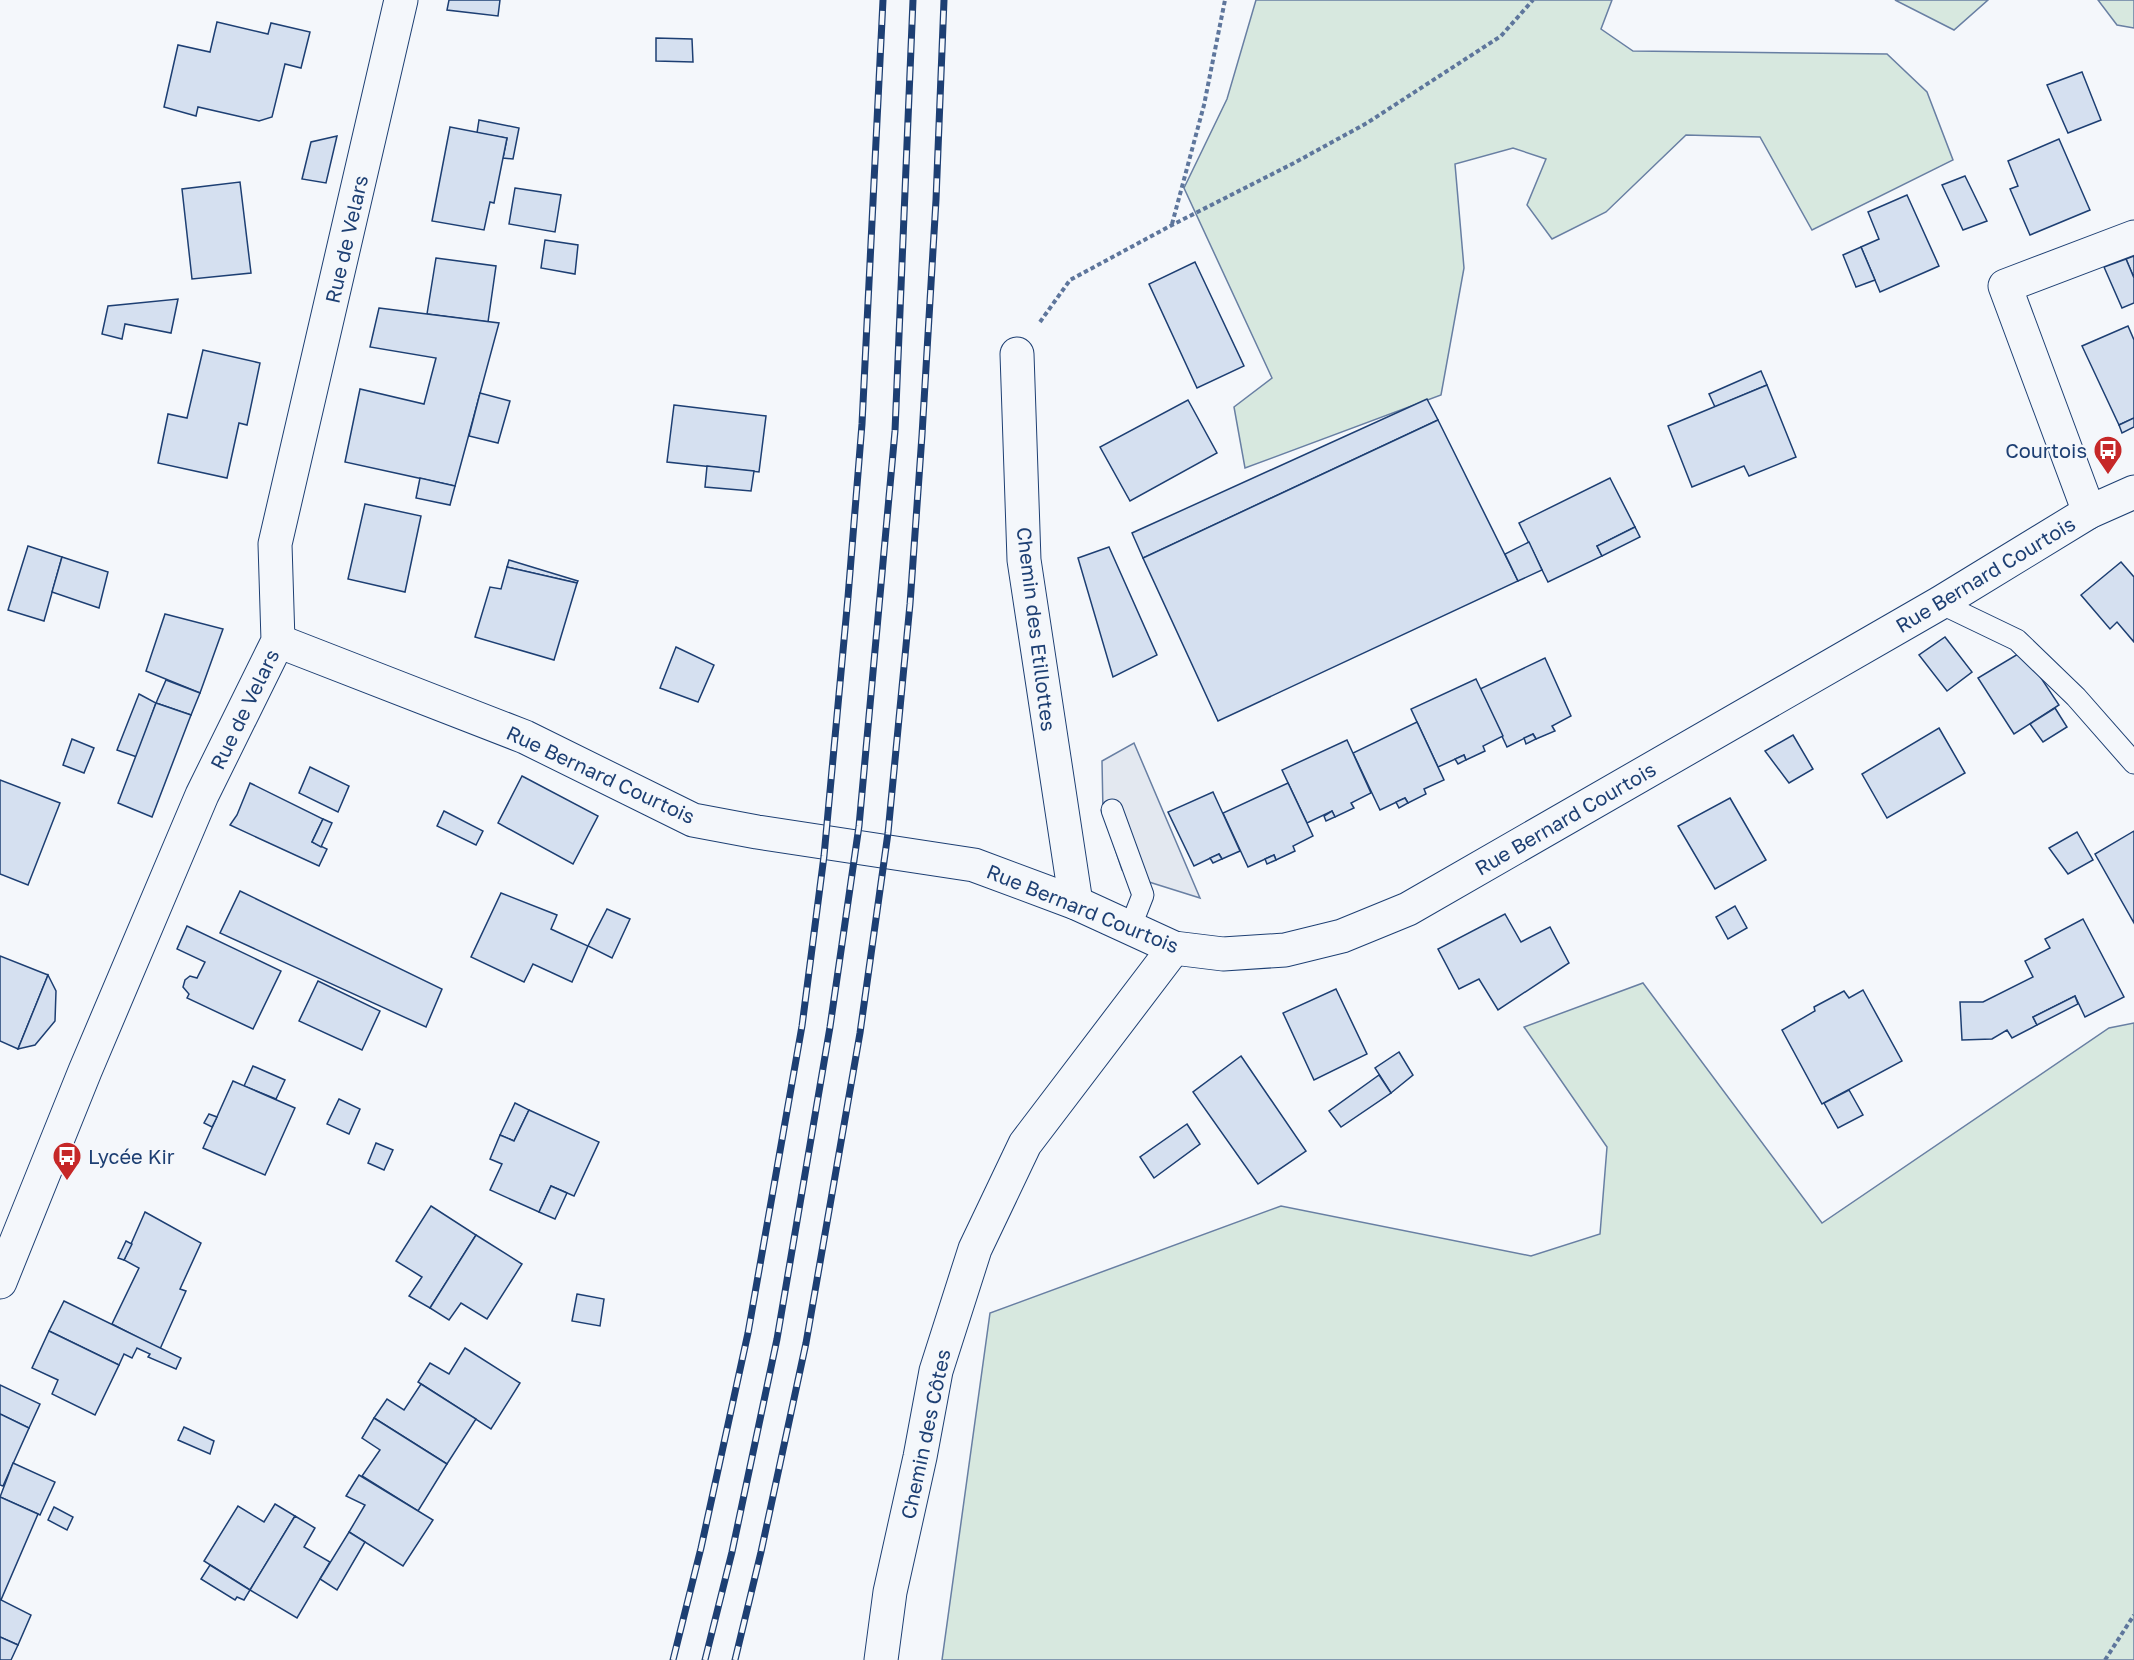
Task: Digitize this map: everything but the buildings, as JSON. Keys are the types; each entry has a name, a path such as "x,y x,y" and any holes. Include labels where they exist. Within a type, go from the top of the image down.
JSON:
{"street":[{"name":"Rue de Velars","path":"0,1282 85,1071 202,795 278,641 275,544 401,0"},
{"path":"2090,512 2005,286 2134,237"},
{"name":"Chemin des Etillottes","path":"1017,354 1024,560 1076,903"},
{"name":"Rue Bernard Courtois","path":"278,641 525,737 693,820 974,865 1076,903 1174,948 1223,954 1285,950 1342,936 1408,909 1940,603 2090,512 2134,492"},
{"name":"Chemin des Côtes","path":"880,1660 890,1592 920,1458 936,1371 975,1249 1025,1144 1174,948"}],"lane":[{"path":"1940,603 2017,640 2076,697 2134,763"},
{"path":"1113,810 1143,895 1130,928"}],"path":[{"path":"1172,225 1204,105 1225,0"},
{"path":"1017,354 1070,280 1172,225 1294,164 1367,123 1501,36 1533,0"},
{"path":"2105,1660 2134,1615"}],"shaded area":[{"path":"1256,0 1612,0 1601,29 1633,51 1887,54 1927,92 1953,160 1812,230 1760,137 1686,135 1606,212 1552,239 1527,205 1546,159 1513,148 1455,164 1464,268 1441,395 1245,468 1234,407 1272,378 1184,188 1227,99"},
{"path":"1895,0 1988,0 1954,30"},
{"path":"2098,0 2134,0 2134,28 2117,25"},
{"path":"1134,743 1200,898 1149,882 1122,870 1103,812 1102,761"},
{"path":"1643,983 1822,1223 2109,1028 2134,1023 2134,1660 942,1660 990,1313 1281,1206 1531,1256 1600,1234 1607,1147 1524,1027"}],"railway":[{"path":"673,1660 701,1548 748,1333 802,1026 824,856 862,424 883,0"},
{"path":"705,1660 732,1552 777,1339 830,1027 859,826 895,431 913,0"},
{"path":"735,1660 806,1343 860,1033 888,833 910,604 922,435 936,200 944,0"}],"place":[{"name":"Courtois","path":"2108,476"},
{"name":"Lycée Kir","path":"67,1182"}]}
